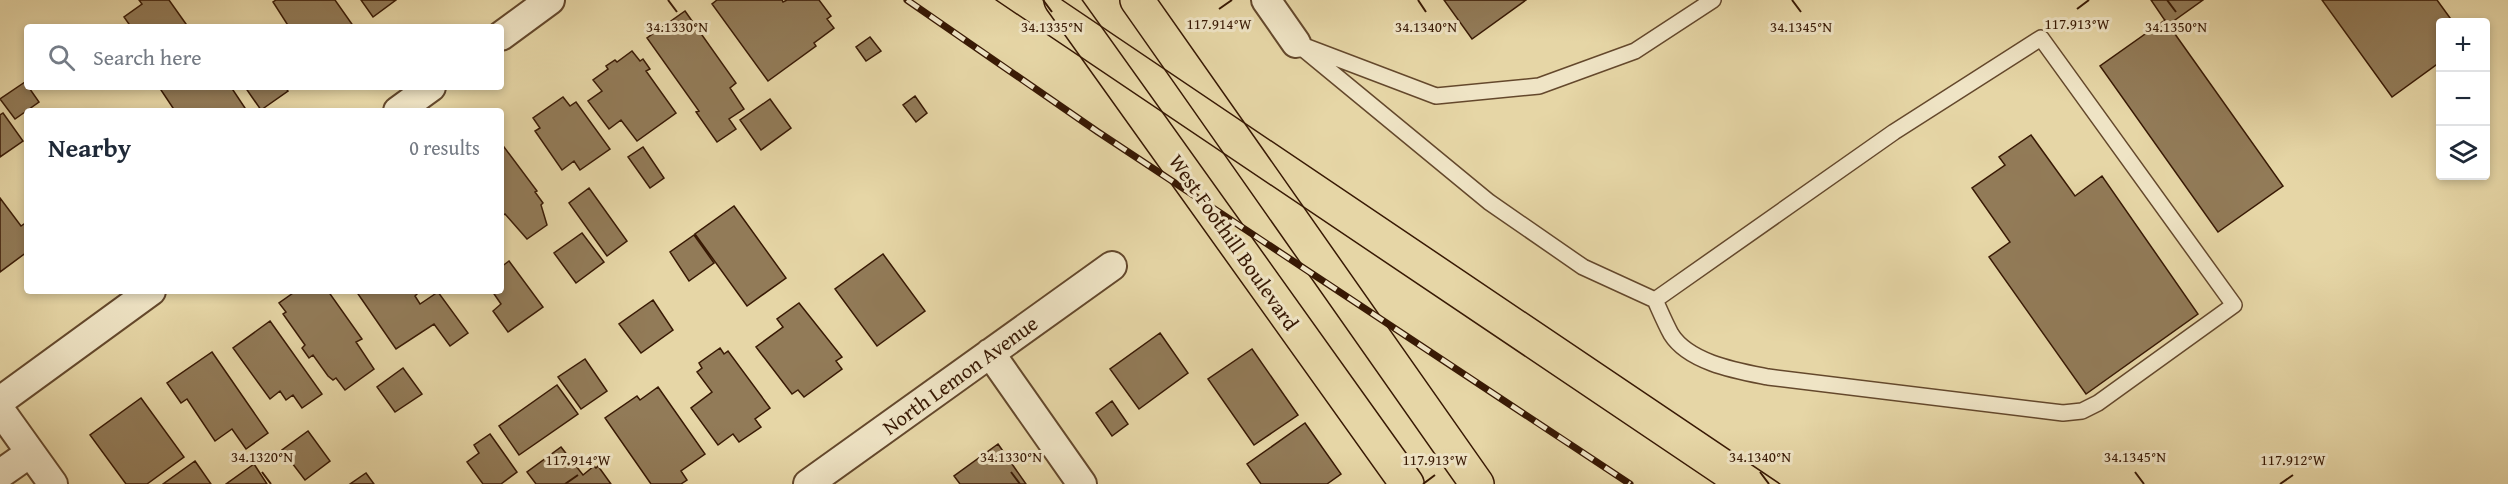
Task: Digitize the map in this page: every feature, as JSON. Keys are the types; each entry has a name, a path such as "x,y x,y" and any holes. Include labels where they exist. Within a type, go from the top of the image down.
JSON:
{"main road":[{"name":"West Foothill Boulevard","path":"1061,0 1407,484"},
{"path":"1137,0 1477,484"}],"street":[{"path":"504,34 550,0"},
{"path":"1266,0 1296,43"},
{"path":"402,108 426,90"},
{"name":"North Lemon Avenue","path":"808,484 1112,266"},
{"path":"0,401 147,294"},
{"path":"990,353 1082,484"},
{"path":"0,410 53,484"},
{"path":"0,474 30,453"}],"lane":[{"path":"1296,43 1436,96 1539,86 1635,51 1713,0"},
{"path":"1296,43 1489,202 1583,267 1655,300 1672,336 1689,351 1723,368 1768,377 2063,413 2082,411 2098,403 2234,305 2041,38 1894,132 1655,300"}],"building":[{"path":"139,0 169,0 186,24 129,24 124,17 142,4"},
{"path":"276,0 335,0 352,24 287,24 273,2"},
{"path":"361,0 396,0 373,17"},
{"path":"717,0 782,0 783,2 819,0 831,16 827,19 834,28 814,43 816,46 768,81 712,4"},
{"path":"1444,0 1526,0 1472,39"},
{"path":"2151,0 2203,0 2168,25"},
{"path":"2322,0 2437,0 2450,18 2436,18 2436,65 2392,97"},
{"path":"685,11 736,83 730,88 744,109 729,119 736,129 717,142 696,112 699,111 647,38"},
{"path":"2165,20 2283,186 2218,232 2100,66"},
{"path":"870,37 881,51 866,61 856,47"},
{"path":"632,51 640,61 643,59 650,69 646,71 676,113 637,141 621,120 609,129 588,101 602,91 593,80 608,69 606,66 615,60 617,62"},
{"path":"24,83 24,90 31,90 39,102 31,108 24,108 24,113 15,119 0,99"},
{"path":"161,90 233,90 245,108 173,108"},
{"path":"247,90 288,91 264,108 260,108"},
{"path":"915,96 927,113 916,122 903,105"},
{"path":"563,97 570,106 576,102 610,149 580,170 574,161 562,170 535,131 540,128 533,118"},
{"path":"770,99 791,128 761,150 740,120"},
{"path":"3,113 23,141 0,157 0,115"},
{"path":"2031,135 2075,196 2102,176 2198,314 2086,394 1989,257 2010,242 1972,188 2005,165 1999,157"},
{"path":"504,147 537,191 535,192 543,203 541,205 547,225 527,239 505,214"},
{"path":"643,147 664,178 650,188 628,157"},
{"path":"589,188 627,241 607,256 569,203"},
{"path":"0,198 21,226 24,224 24,254 0,272"},
{"path":"734,206 786,278 747,306 695,234"},
{"path":"582,233 604,262 576,283 554,253"},
{"path":"694,235 714,263 689,281 670,252"},
{"path":"883,254 925,311 877,346 835,289"},
{"path":"509,261 543,307 508,332 493,311 501,304 494,294 504,294 504,265"},
{"path":"292,294 330,294 362,339 356,342 374,369 345,390 336,378 333,380 328,376 313,355 309,358 302,348 305,345 283,314 286,312 279,303"},
{"path":"358,294 417,294 415,296 420,304 435,294 439,294 468,333 450,346 434,324 396,349"},
{"path":"653,300 673,330 641,353 619,324"},
{"path":"799,303 842,357 836,361 842,369 804,397 798,390 792,394 756,347 783,327 777,319"},
{"path":"270,321 322,394 302,408 293,395 286,400 280,391 270,399 233,348"},
{"path":"1160,333 1188,373 1139,409 1110,369"},
{"path":"720,348 724,354 728,351 770,408 755,419 761,427 739,442 733,434 718,445 691,408 712,392 697,372 702,368 699,363"},
{"path":"1252,349 1298,415 1254,445 1208,379"},
{"path":"212,352 268,433 246,449 232,429 215,441 187,399 181,403 167,383"},
{"path":"585,359 607,391 581,409 558,377"},
{"path":"403,368 422,394 395,412 377,387"},
{"path":"557,385 578,414 519,455 499,426"},
{"path":"658,387 705,454 681,471 687,480 681,484 651,484 605,418 637,396 640,400"},
{"path":"141,398 184,457 147,484 126,484 90,435"},
{"path":"1112,401 1128,424 1112,436 1096,413"},
{"path":"1305,423 1341,474 1327,484 1261,484 1247,464"},
{"path":"308,431 330,461 305,480 282,450"},
{"path":"490,434 517,472 501,484 483,484 467,462 479,453 474,445"},
{"path":"998,444 1026,484 960,484 954,476"},
{"path":"561,447 583,475 594,466 596,468 598,466 611,484 536,484 527,472"},
{"path":"195,461 211,484 163,484"},
{"path":"254,464 267,484 226,484"},
{"path":"366,473 374,484 350,484"}],"tram line":[{"path":"996,0 1715,484"},
{"path":"1062,0 1780,484"}],"railway":[{"path":"907,0 1098,132 1630,484"}]}
